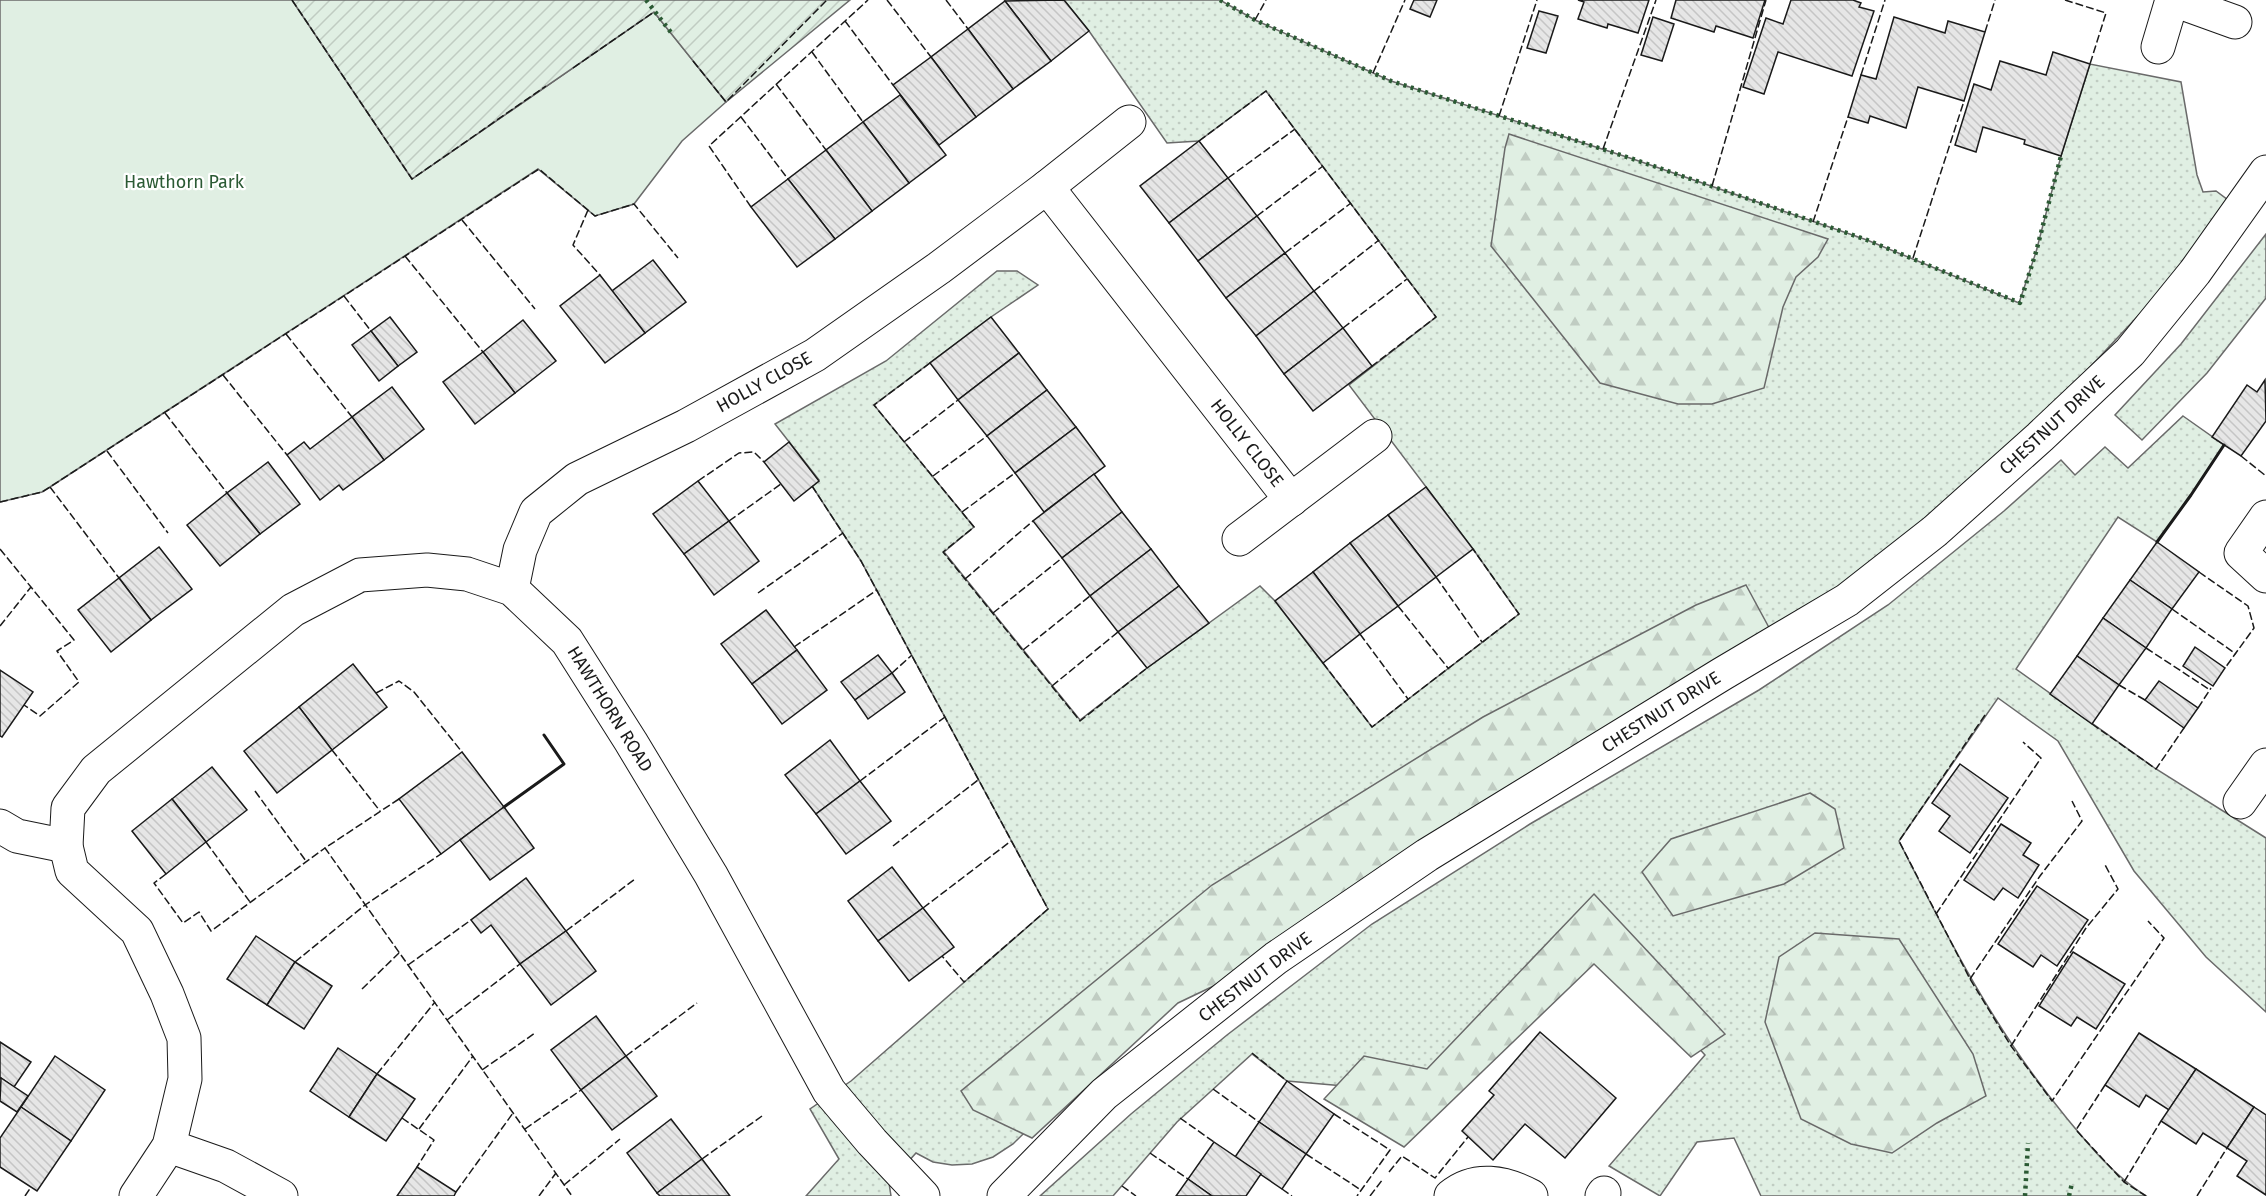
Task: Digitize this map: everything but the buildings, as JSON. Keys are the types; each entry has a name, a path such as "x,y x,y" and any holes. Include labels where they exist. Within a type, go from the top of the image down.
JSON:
{"street":[{"path":"2158,47 2173,0 2235,22"},
{"name":"HOLLY CLOSE","path":"512,589 520,550 536,512 578,479 686,426 815,354 939,268 1129,122"},
{"name":"CHESTNUT DRIVE","path":"1004,1196 1104,1094 1276,958 1427,855 1847,600 1935,531 2130,352 2195,272 2266,172"},
{"name":"HOLLY CLOSE","path":"1047,187 1291,500"},
{"name":"HOLLY CLOSE","path":"1239,539 1376,436"},
{"path":"2266,517 2241,554 2266,576"},
{"name":"HAWTHORN ROAD","path":"66,846 68,808 96,770 293,610 360,575 427,570 467,574 512,589 567,641 625,731 711,875 829,1091 872,1142 923,1196"},
{"path":"2240,802 2266,765"},
{"path":"0,826 17,836 66,846 72,871 137,932 168,994 184,1038 185,1079 169,1146 136,1196"},
{"path":"169,1146 226,1166 281,1196"},
{"path":"1451,1196 1458,1190 1474,1184 1502,1183 1531,1196"}],"green space":[{"name":"Hawthorn Park","path":"0,0 292,0 412,179 654,12 726,102 682,141 634,204 595,216 538,169 42,492 0,502"},
{"path":"292,0 850,0 726,102 654,12 412,179"},
{"path":"1064,0 1220,0 1255,20 1391,81 1633,159 1867,240 2019,303 2090,64 2181,82 2197,175 2203,192 2216,191 2228,200 2165,287 2019,443 1846,582 1192,975 1110,1048 1013,1144 993,1157 972,1164 952,1165 933,1162 916,1153 889,1183 891,1196 806,1196 839,1159 810,1109 851,1081 1048,909 861,561 812,486 819,480 775,424 886,361 997,271 1017,271 1038,285 991,317 874,405 974,527 944,552 1080,720 1260,586 1275,601 1372,727 1519,614 1473,549 1349,385 1436,317 1266,91 1199,141 1167,143 1089,31"},
{"path":"1509,134 1828,239 1818,257 1796,277 1783,307 1764,388 1712,404 1678,404 1600,383 1491,246"},
{"path":"2266,234 2266,298 2207,373 2142,440 2115,415 2181,344"},
{"path":"2183,416 2224,445 2191,495 2157,542 2118,517 2016,669 2156,769 2266,838 2266,1012 2206,957 2134,871 2058,741 1998,698 1899,841 1955,949 2016,1051 2093,1149 2123,1179 2146,1196 1761,1196 1734,1138 1697,1142 1660,1196 1609,1166 1705,1055 1600,940 1423,1112 1379,1089 1287,1081 1252,1054 1177,1122 1113,1196 1040,1196 1131,1114 1227,1035 1372,924 1530,824 1759,690 1888,605 2004,511 2061,460 2075,475 2105,447 2128,468"},
{"path":"1746,585 1773,635 1222,982 1178,1003 1032,1138 973,1110 961,1091 1212,885 1483,717 1696,605"},
{"path":"1810,793 1835,809 1844,848 1784,884 1673,916 1642,872 1671,839"},
{"path":"1594,894 1725,1034 1691,1057 1594,964 1404,1147 1324,1099 1364,1056 1427,1069"},
{"path":"1815,933 1899,939 1973,1054 1986,1096 1937,1123 1892,1153 1851,1144 1801,1119 1765,1022 1779,957"}],"hedge":[{"path":"646,0 673,35"},
{"path":"1220,0 1255,20 1391,81 1633,159 1867,240 2020,303 2061,156"},
{"path":"2025,1196 2028,1143"},
{"path":"2069,1196 2072,1183"}],"fence":[{"path":"292,0 412,179 546,86"},
{"path":"693,61 726,102 827,0"},
{"path":"751,207 709,146 868,0"},
{"path":"887,0 931,57"},
{"path":"946,0 968,29"},
{"path":"1255,20 1266,0"},
{"path":"1373,73 1405,0"},
{"path":"1499,116 1537,0"},
{"path":"1603,149 1656,0"},
{"path":"1712,186 1766,0"},
{"path":"1861,75 1885,0"},
{"path":"1985,32 1995,0"},
{"path":"2065,0 2106,13 2090,64"},
{"path":"573,68 654,12"},
{"path":"845,21 893,85"},
{"path":"812,52 863,122"},
{"path":"776,84 826,150"},
{"path":"1199,141 1266,91 1436,317 1372,366"},
{"path":"1913,258 1964,101"},
{"path":"741,117 788,179"},
{"path":"1813,222 1848,117"},
{"path":"1228,178 1295,129"},
{"path":"1257,216 1323,166"},
{"path":"0,502 42,492 539,169 595,216 634,204 678,258"},
{"path":"1285,253 1351,203"},
{"path":"588,210 573,245 600,275"},
{"path":"462,220 535,309"},
{"path":"1314,291 1379,240"},
{"path":"405,256 483,352"},
{"path":"1343,328 1407,279"},
{"path":"344,296 371,331"},
{"path":"286,334 352,417"},
{"path":"930,363 874,405 974,527 943,552 1080,721 1147,668"},
{"path":"223,375 287,455"},
{"path":"904,442 958,400"},
{"path":"165,413 227,493"},
{"path":"933,476 987,436"},
{"path":"107,451 168,533"},
{"path":"698,481 739,453 754,452 764,462"},
{"path":"2241,456 2266,476"},
{"path":"962,512 1015,473"},
{"path":"729,521 781,484"},
{"path":"812,486 861,561 1048,909 964,982 942,956"},
{"path":"50,487 119,578"},
{"path":"965,579 1033,521"},
{"path":"758,593 843,533"},
{"path":"0,549 74,640 57,651 79,682 40,716 24,705"},
{"path":"1323,663 1372,727 1519,614 1473,549"},
{"path":"993,613 1062,558"},
{"path":"2199,572 2248,606 2254,628 2225,668"},
{"path":"1436,577 1482,642"},
{"path":"0,626 31,587"},
{"path":"794,647 877,590"},
{"path":"1023,650 1090,596"},
{"path":"1398,606 1448,668"},
{"path":"2172,609 2236,654"},
{"path":"1052,686 1118,632"},
{"path":"1360,634 1408,699"},
{"path":"2146,648 2210,690"},
{"path":"892,673 912,655"},
{"path":"376,693 399,681 414,692 462,752"},
{"path":"2119,685 2145,700"},
{"path":"2198,708 2211,688"},
{"path":"1985,715 1899,841 1970,979 2011,1046 2052,1101 2164,938 2148,921"},
{"path":"860,781 945,717"},
{"path":"2092,724 2156,769 2184,728"},
{"path":"1936,914 2041,758 2023,742"},
{"path":"332,750 380,811"},
{"path":"893,846 978,780"},
{"path":"255,791 306,861"},
{"path":"399,799 325,848 572,1196"},
{"path":"1970,979 2040,876 2082,821 2072,801"},
{"path":"923,908 1011,841"},
{"path":"206,842 250,902"},
{"path":"166,874 154,883 183,923 199,912 211,931 325,848"},
{"path":"295,962 365,905 441,854"},
{"path":"2011,1046 2086,928 2118,889 2104,863"},
{"path":"566,931 635,879"},
{"path":"408,965 471,920"},
{"path":"362,989 399,953"},
{"path":"447,1020 520,964"},
{"path":"377,1074 435,1002"},
{"path":"626,1056 697,1003"},
{"path":"482,1070 535,1033"},
{"path":"1252,1053 1287,1081"},
{"path":"419,1129 473,1056"},
{"path":"2105,1085 2076,1130 2124,1182 2146,1196"},
{"path":"1213,1089 1259,1122"},
{"path":"525,1129 581,1090"},
{"path":"456,1192 513,1113"},
{"path":"1334,1114 1390,1150 1357,1196"},
{"path":"702,1159 762,1116"},
{"path":"402,1118 434,1140 417,1167"},
{"path":"1180,1118 1214,1142"},
{"path":"2124,1182 2161,1121"},
{"path":"1389,1172 1402,1156 1435,1178 1468,1137"},
{"path":"564,1185 620,1139"},
{"path":"2197,1196 2227,1148"},
{"path":"1150,1153 1188,1179"},
{"path":"1306,1154 1361,1190"},
{"path":"539,1196 556,1173"},
{"path":"1370,1196 1383,1179"},
{"path":"1122,1186 1136,1196"},
{"path":"25,1196 31,1187"},
{"path":"1282,1189 1292,1196"}],"wall":[{"path":"2157,542 2224,445"},
{"path":"504,807 564,764 544,735"}]}
